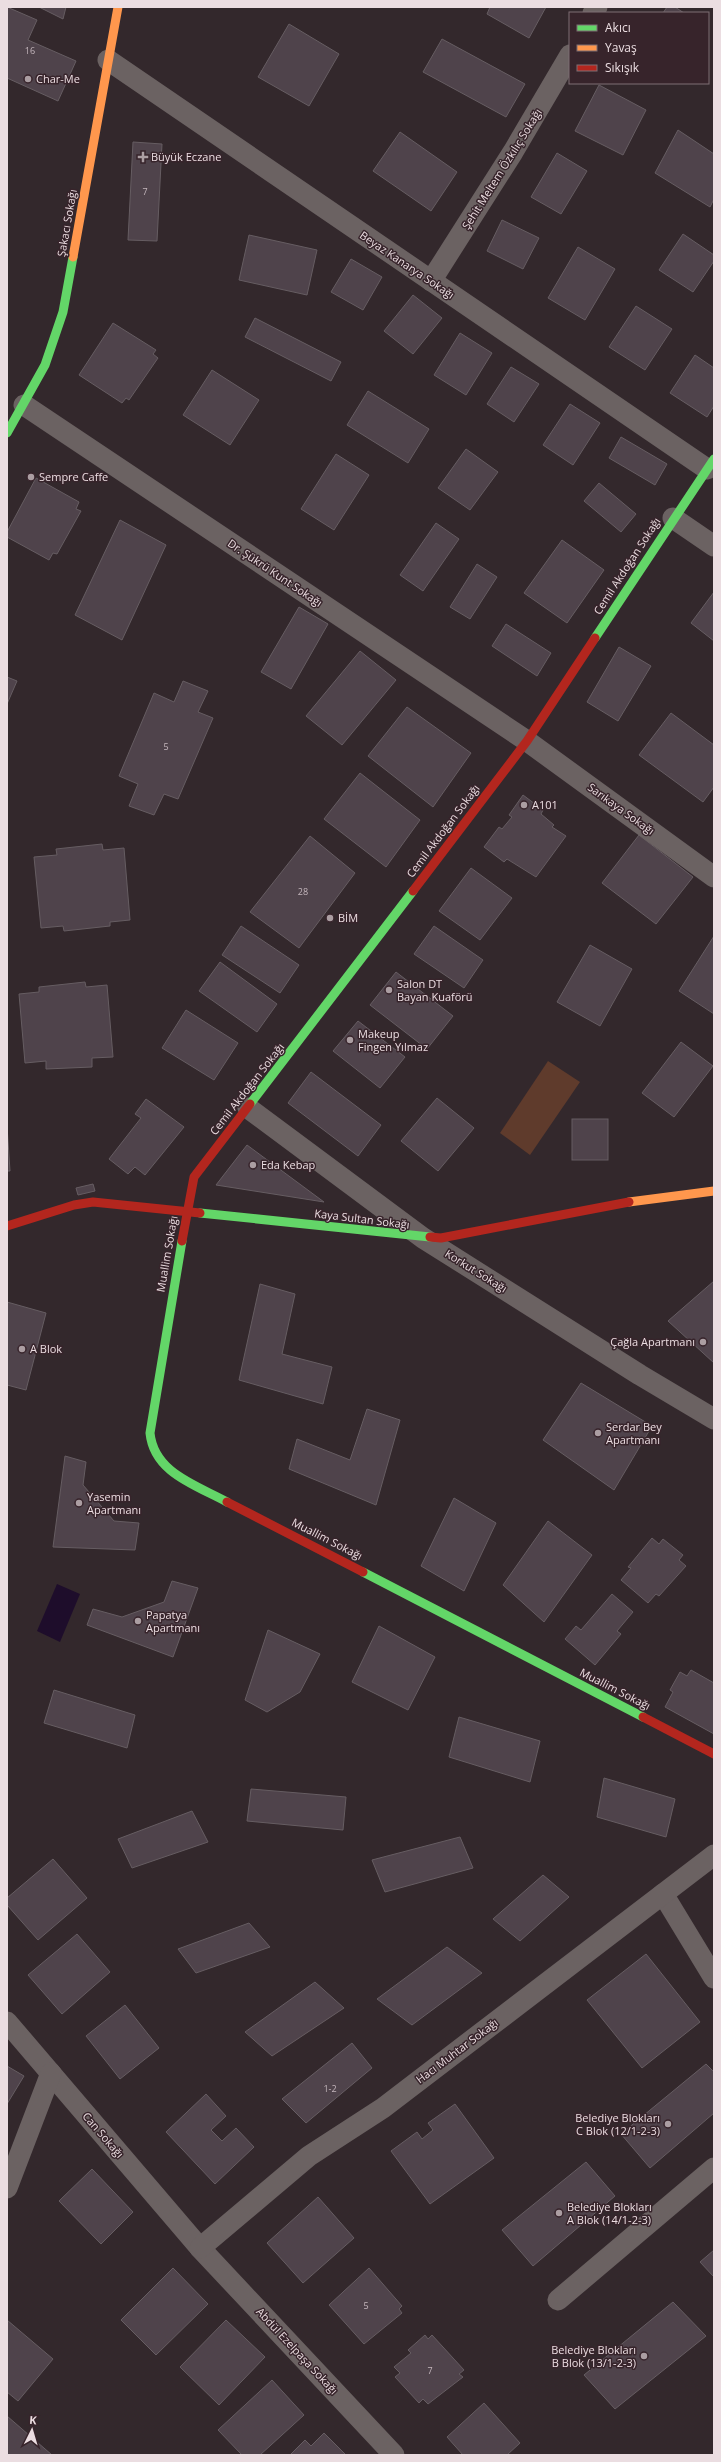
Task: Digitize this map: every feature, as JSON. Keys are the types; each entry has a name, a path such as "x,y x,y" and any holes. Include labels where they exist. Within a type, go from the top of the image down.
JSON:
{"street":[{"name":"Şakacı Sokağı","path":"7,433 24,405 47,358 63,312 118,7"},
{"name":"Şehit Meltem Özkılıç Sokağı","path":"431,281 519,142 569,57"},
{"name":"Beyaz Kanarya Sokağı","path":"108,60 431,281 711,464"},
{"name":"Dr. Şükrü Kunt Sokağı","path":"24,405 527,741"},
{"name":"Cemil Akdoğan Sokağı","path":"186,1211 191,1186 197,1172 248,1108 527,741 673,518 711,464"},
{"path":"673,518 714,546"},
{"name":"Sarıkaya Sokağı","path":"527,741 714,877"},
{"name":"Korkut Sokağı","path":"248,1108 423,1238 640,1375 714,1419"},
{"name":"Kaya Sultan Sokağı","path":"7,1226 74,1205 93,1202 423,1238 456,1237 607,1205 714,1191"},
{"name":"Muallim Sokağı","path":"186,1211 150,1427 152,1448 158,1461 176,1475 714,1754"},
{"name":"Hacı Muhtar Sokağı","path":"200,2248 309,2156 383,2108 714,1855"},
{"path":"663,1894 714,1978"},
{"name":"Can Sokağı","path":"7,2022 200,2248"},
{"path":"7,2188 51,2073"},
{"path":"558,2300 714,2168"},
{"name":"Abdül Ezelpaşa Sokağı","path":"200,2248 394,2455"}],"shaded area":[{"path":"548,1061 580,1082 530,1155 500,1133"},
{"path":"57,1584 80,1594 60,1642 37,1631"}],"building":[{"path":"7,7 37,20 28,40 76,61 58,101 7,78"},
{"path":"39,7 66,7 63,19"},
{"path":"490,7 546,7 529,38 487,14"},
{"path":"667,7 675,7 682,12 664,12"},
{"path":"289,24 339,54 309,106 258,77"},
{"path":"442,39 525,84 506,117 423,72"},
{"path":"599,85 646,110 623,155 575,131"},
{"path":"678,130 714,154 714,199 710,207 655,173"},
{"path":"400,132 457,172 431,211 373,171"},
{"path":"133,142 162,144 157,241 128,240"},
{"path":"557,153 587,171 561,214 531,197"},
{"path":"502,220 539,238 523,269 487,251"},
{"path":"683,234 714,255 714,261 693,292 659,270"},
{"path":"249,235 317,250 307,295 239,280"},
{"path":"578,247 615,269 585,320 548,298"},
{"path":"351,259 382,277 363,310 331,292"},
{"path":"413,295 442,318 413,354 384,331"},
{"path":"636,306 672,329 645,370 609,347"},
{"path":"255,318 341,362 331,381 245,337"},
{"path":"113,323 156,350 153,354 158,358 129,400 126,398 122,403 79,375"},
{"path":"460,333 492,353 466,395 434,375"},
{"path":"695,355 714,368 714,406 707,417 670,393"},
{"path":"511,367 539,384 514,422 487,404"},
{"path":"212,370 259,400 230,445 183,415"},
{"path":"368,391 429,429 408,463 347,425"},
{"path":"570,404 600,423 573,465 543,445"},
{"path":"621,437 667,464 655,485 609,458"},
{"path":"466,449 498,472 470,510 438,488"},
{"path":"336,454 369,475 334,530 301,509"},
{"path":"36,478 79,502 76,509 81,511 57,554 53,553 49,560 7,537 7,532"},
{"path":"599,483 636,514 621,532 584,501"},
{"path":"120,520 166,545 122,640 75,615"},
{"path":"436,523 459,539 423,591 400,575"},
{"path":"562,540 604,570 567,623 524,593"},
{"path":"477,564 497,577 470,619 450,607"},
{"path":"714,592 714,641 691,623"},
{"path":"299,607 328,624 291,689 261,672"},
{"path":"506,624 551,653 537,676 492,646"},
{"path":"619,647 651,666 618,721 587,702"},
{"path":"360,651 396,680 342,745 306,716"},
{"path":"7,677 17,681 7,704"},
{"path":"183,681 208,691 198,712 213,718 178,799 164,794 154,815 129,806 138,784 119,776 154,693 174,702"},
{"path":"407,707 471,753 433,807 368,756"},
{"path":"671,713 714,745 714,787 703,802 639,755"},
{"path":"360,773 420,820 386,867 324,819"},
{"path":"523,795 543,810 541,814 554,825 552,827 566,836 536,877 507,859 504,862 484,847 499,827 502,829 512,817 509,815"},
{"path":"639,835 693,877 656,924 602,883"},
{"path":"310,836 355,873 299,948 250,912"},
{"path":"102,844 103,850 124,848 130,920 110,922 110,926 64,931 63,926 41,928 34,857 57,855 56,849"},
{"path":"471,868 512,898 480,940 439,911"},
{"path":"241,926 299,965 280,993 222,955"},
{"path":"434,926 483,960 464,988 414,954"},
{"path":"714,936 714,1014 679,991"},
{"path":"590,945 632,969 600,1026 557,1002"},
{"path":"220,962 277,1004 257,1032 199,991"},
{"path":"396,972 453,1016 427,1049 370,1005"},
{"path":"85,982 86,987 107,985 113,1057 92,1058 92,1067 46,1069 46,1061 25,1063 19,994 39,992 39,987"},
{"path":"186,1010 238,1043 214,1080 162,1048"},
{"path":"358,1021 405,1057 380,1088 333,1051"},
{"path":"681,1042 713,1066 674,1117 642,1093"},
{"path":"311,1072 381,1125 358,1156 288,1103"},
{"path":"437,1098 474,1128 438,1171 401,1141"},
{"path":"146,1099 184,1127 145,1175 135,1167 128,1174 109,1159 141,1118 135,1114"},
{"path":"572,1119 608,1119 608,1160 572,1160"},
{"path":"7,1126 10,1171 7,1171"},
{"name":"Eda Kebap","path":"247,1145 324,1202 216,1185"},
{"path":"93,1184 95,1191 78,1195 76,1188"},
{"name":"Çağla Apartmanı","path":"714,1281 714,1363 668,1321"},
{"path":"260,1284 295,1294 282,1354 332,1367 323,1404 239,1380"},
{"name":"A Blok","path":"7,1302 46,1313 26,1390 7,1385"},
{"name":"Serdar Bey Apartmanı","path":"581,1383 652,1426 614,1490 543,1440"},
{"path":"367,1409 400,1420 376,1505 289,1469 297,1439 350,1460"},
{"name":"Yasemin Apartmanı","path":"65,1456 86,1462 83,1485 114,1521 139,1523 135,1550 53,1547"},
{"path":"454,1498 496,1523 464,1591 421,1566"},
{"path":"548,1521 592,1555 544,1622 503,1585"},
{"path":"652,1538 659,1544 663,1539 683,1555 679,1560 686,1566 659,1596 656,1594 648,1603 621,1580 631,1568 628,1567"},
{"name":"Papatya Apartmanı","path":"172,1581 198,1588 173,1657 87,1625 93,1609 122,1617 164,1602"},
{"path":"612,1594 633,1612 617,1631 621,1634 595,1665 565,1639 576,1626 581,1630"},
{"path":"379,1626 435,1657 408,1710 352,1682"},
{"path":"268,1630 320,1654 300,1692 267,1712 245,1700"},
{"path":"691,1670 714,1683 714,1734 665,1707 673,1692 670,1690 680,1672 687,1676"},
{"path":"54,1690 135,1715 127,1748 44,1723"},
{"path":"459,1717 540,1741 530,1782 449,1757"},
{"path":"604,1778 675,1799 666,1837 597,1817"},
{"path":"251,1789 346,1797 343,1830 247,1821"},
{"path":"192,1811 208,1842 132,1868 118,1839"},
{"path":"460,1837 473,1868 385,1892 372,1860"},
{"path":"53,1859 87,1898 38,1940 7,1905 7,1898"},
{"path":"543,1875 569,1897 520,1941 493,1919"},
{"path":"249,1923 270,1947 196,1973 178,1949"},
{"path":"77,1934 110,1972 62,2014 28,1975"},
{"path":"447,1947 482,1973 412,2025 377,1999"},
{"path":"646,1954 700,2022 642,2068 587,2000"},
{"path":"315,1982 344,2008 272,2056 245,2032"},
{"path":"125,2005 159,2048 120,2079 86,2036"},
{"path":"352,2043 372,2068 306,2123 282,2099"},
{"name":"Belediye Blokları C Blok (12/1-2-3)","path":"706,2064 714,2072 714,2113 650,2168 621,2134"},
{"path":"7,2066 24,2076 7,2104"},
{"path":"206,2094 226,2116 211,2130 222,2141 236,2128 254,2147 215,2184 166,2132"},
{"path":"455,2104 494,2158 430,2204 391,2151 417,2132 422,2139 433,2130 428,2123"},
{"name":"Belediye Blokları A Blok (14/1-2-3)","path":"586,2162 615,2196 533,2266 502,2230"},
{"path":"92,2169 133,2212 101,2244 59,2201"},
{"path":"318,2197 354,2238 303,2283 267,2243"},
{"path":"714,2250 714,2277 700,2262"},
{"path":"173,2268 208,2304 156,2355 121,2320"},
{"path":"369,2268 402,2306 399,2309 402,2313 364,2344 329,2305"},
{"name":"Belediye Blokları B Blok (13/1-2-3)","path":"673,2302 706,2336 615,2409 584,2375"},
{"path":"7,2320 53,2359 18,2401 7,2392"},
{"path":"226,2320 265,2357 219,2405 180,2367"},
{"path":"425,2335 428,2339 432,2335 464,2370 459,2374 463,2377 428,2404 423,2399 419,2403 395,2377 400,2373 394,2367 411,2353 408,2350"},
{"path":"272,2380 304,2415 260,2455 242,2455 218,2430"},
{"path":"484,2403 520,2443 507,2455 463,2455 447,2437"},
{"path":"7,2416 52,2455 7,2455"},
{"path":"324,2433 346,2455 290,2455 305,2440 311,2446"}],"traffic: fast":[{"path":"7,433 45,365 63,312 73,257"},
{"path":"595,638 714,459"},
{"path":"250,1104 413,891"},
{"path":"200,1213 430,1237"},
{"path":"182,1241 150,1433 153,1447 159,1458 168,1468 190,1483 227,1502"},
{"path":"363,1572 643,1717"}],"traffic: slow":[{"path":"73,257 118,7"},
{"path":"629,1202 714,1191"}],"traffic: jam":[{"path":"413,891 527,741 595,638"},
{"path":"182,1241 194,1177 250,1104"},
{"path":"7,1226 74,1205 93,1202 200,1213"},
{"path":"430,1237 441,1238 629,1202"},
{"path":"227,1502 363,1572"},
{"path":"643,1717 714,1754"}],"place":[{"name":"Char-Me","path":"28,79"},
{"name":"Büyük Eczane","path":"143,157"},
{"name":"Sempre Caffe","path":"31,477"},
{"name":"A101","path":"524,805"},
{"name":"BİM","path":"330,918"},
{"name":"Salon DT Bayan Kuaförü","path":"389,990"},
{"name":"Makeup Fingen Yılmaz","path":"350,1040"},
{"name":"Eda Kebap","path":"253,1165"},
{"name":"Çağla Apartmanı","path":"703,1342"},
{"name":"A Blok","path":"22,1349"},
{"name":"Serdar Bey Apartmanı","path":"598,1433"},
{"name":"Yasemin Apartmanı","path":"79,1503"},
{"name":"Papatya Apartmanı","path":"138,1621"},
{"name":"Belediye Blokları C Blok (12/1-2-3)","path":"668,2124"},
{"name":"Belediye Blokları A Blok (14/1-2-3)","path":"559,2213"},
{"name":"Belediye Blokları B Blok (13/1-2-3)","path":"644,2356"}]}
